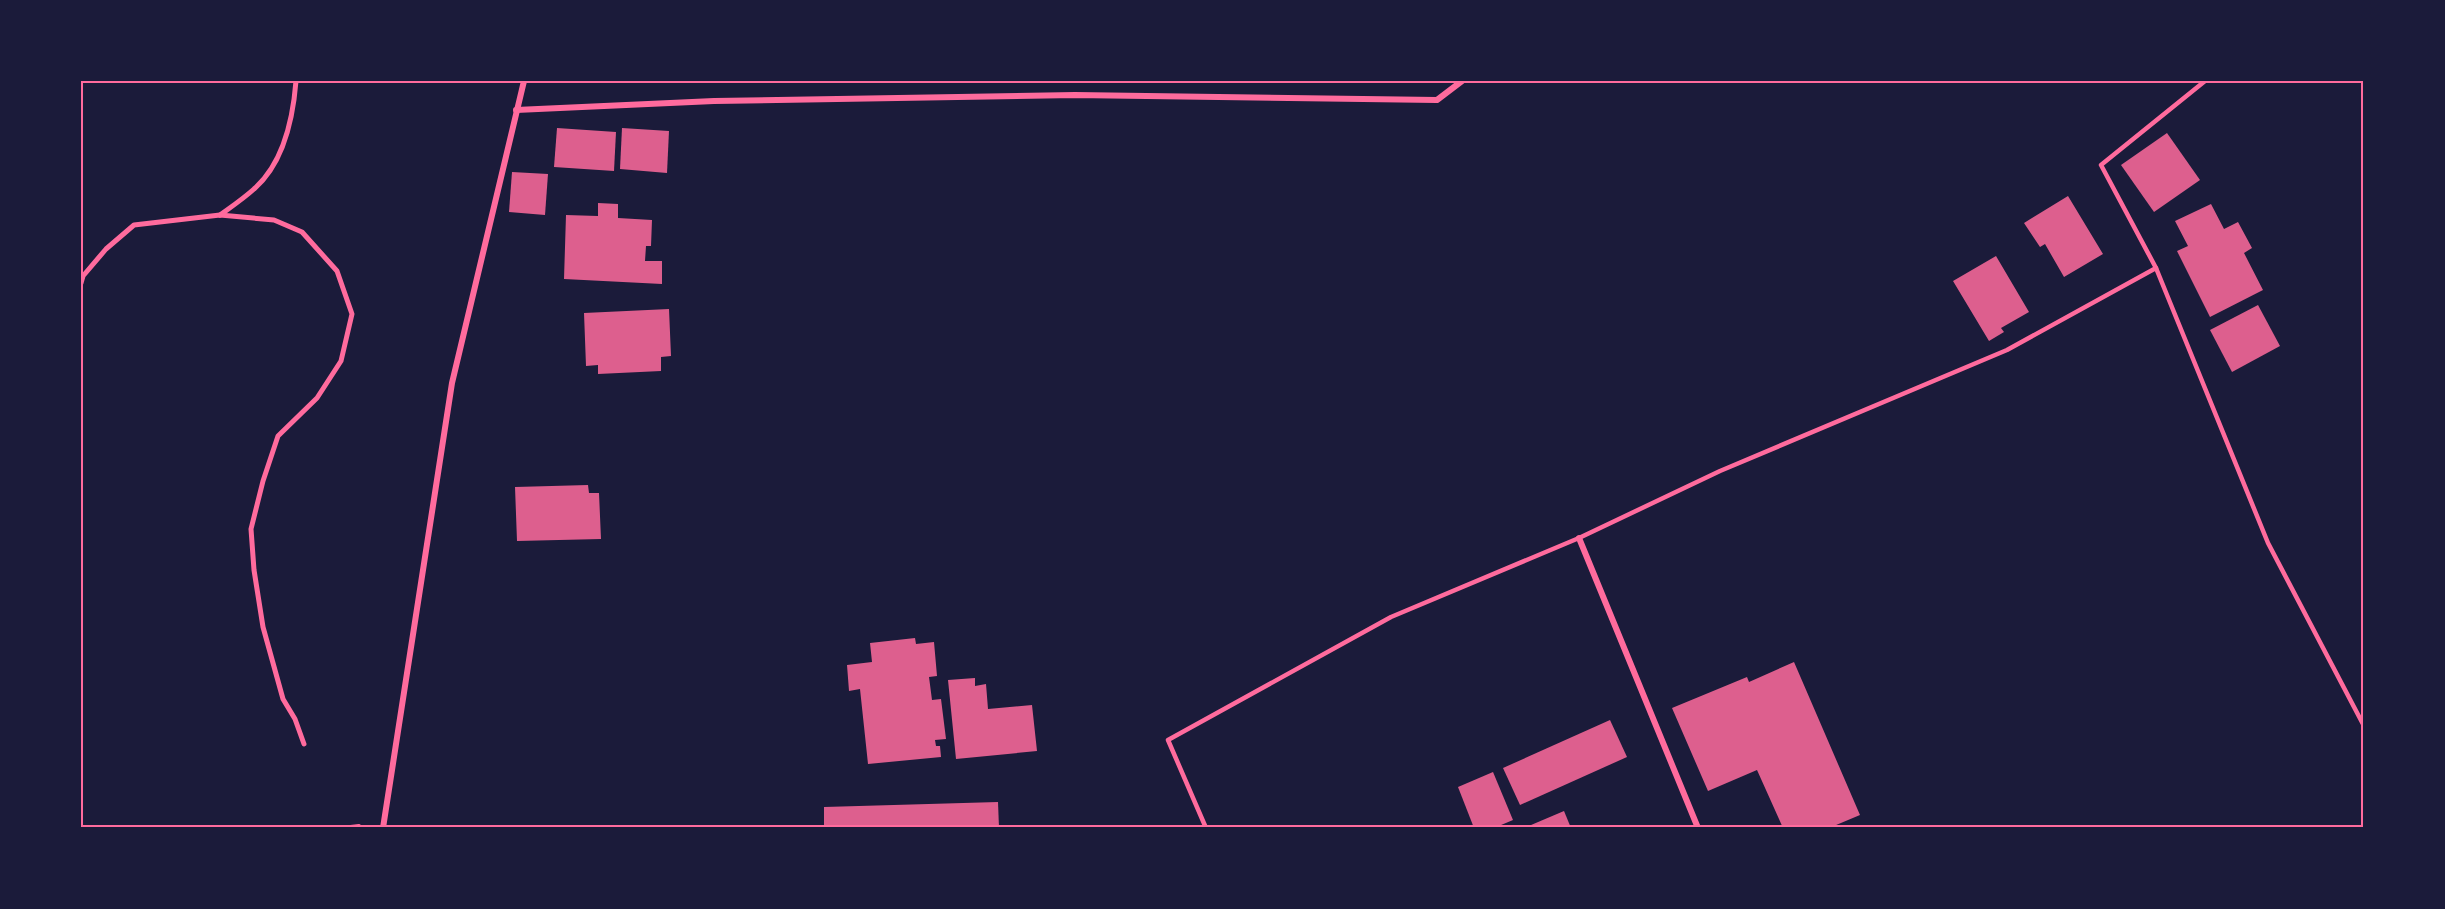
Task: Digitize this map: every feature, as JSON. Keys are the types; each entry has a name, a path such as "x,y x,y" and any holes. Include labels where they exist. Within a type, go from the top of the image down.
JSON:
{"street":[{"path":"220,215 256,188 276,162 290,124 296,81"},
{"path":"383,828 452,383 524,81"},
{"path":"516,110 714,101 1075,95 1437,100 1462,81"},
{"path":"81,283 83,276 106,249 134,225 220,215 274,220 302,232 337,271 352,314 341,361 317,398 278,436 262,482 251,529 254,570 263,627 283,699 295,719 304,744"},
{"path":"1579,538 1698,828"}],"lane":[{"path":"2205,81 2101,165 2156,268 2268,543 2364,726"},
{"path":"1206,828 1168,740 1391,617 1579,538 1720,471 2007,350 2156,268"}],"building":[{"path":"557,128 616,132 614,171 554,167"},
{"path":"622,128 669,131 667,173 620,169"},
{"path":"2167,133 2200,180 2154,212 2121,165"},
{"path":"512,172 548,174 545,215 509,212"},
{"path":"2068,196 2103,254 2064,277 2045,244 2040,247 2024,223"},
{"path":"598,203 618,204 618,218 652,220 651,246 646,246 645,261 662,261 662,284 564,279 566,215 598,216"},
{"path":"2211,204 2224,229 2238,222 2252,248 2244,253 2263,290 2210,317 2177,251 2188,246 2175,221"},
{"path":"1996,256 2029,312 2001,328 2004,332 1989,341 1953,281"},
{"path":"2258,305 2280,346 2232,372 2210,330"},
{"path":"669,309 671,356 661,357 661,371 598,374 598,365 586,366 584,313"},
{"path":"588,485 589,493 599,493 601,539 517,541 515,487"},
{"path":"915,638 916,644 934,642 937,676 929,677 932,700 941,699 946,739 935,740 936,746 940,746 941,757 868,764 860,689 849,691 847,665 872,662 870,643"},
{"path":"1794,662 1860,815 1829,828 1783,828 1757,770 1708,791 1672,708 1747,677 1749,682"},
{"path":"975,678 975,686 986,684 988,709 1032,705 1037,751 956,759 948,680"},
{"path":"1610,720 1627,757 1520,805 1503,768"},
{"path":"1493,772 1513,820 1494,828 1474,828 1458,787"},
{"path":"998,802 999,828 824,828 824,807"},
{"path":"1564,811 1571,828 1524,828"}]}
